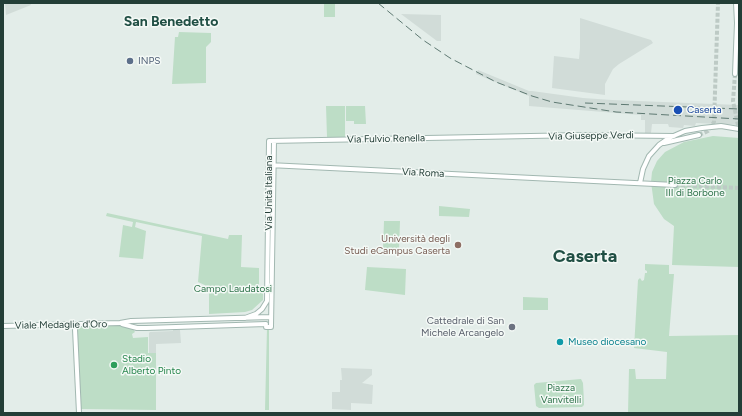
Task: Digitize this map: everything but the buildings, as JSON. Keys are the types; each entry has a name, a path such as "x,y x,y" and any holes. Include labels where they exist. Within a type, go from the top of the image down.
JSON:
{"main road":[{"path":"734,74 737,32 736,3"},
{"path":"640,183 645,164 659,144 674,136 695,129 717,126 739,129"},
{"path":"659,144 675,139 699,135"},
{"name":"Via Giuseppe Verdi","path":"497,137 674,136"},
{"name":"Via Fulvio Renella","path":"274,141 497,137"},
{"name":"Via Unità Italiana","path":"245,318 256,314 262,309 267,301 271,165 274,141"},
{"name":"Via Unità Italiana","path":"270,317 271,165"},
{"name":"Via Roma","path":"271,165 583,181 676,184"},
{"path":"264,317 267,326"},
{"path":"267,326 270,317"},
{"name":"Viale Medaglie d'Oro","path":"3,326 80,325 157,320 270,317"},
{"path":"208,318 208,326"},
{"path":"157,320 159,324 158,328"},
{"path":"165,327 163,326 166,320"},
{"path":"137,328 136,324 138,321"},
{"name":"Viale Medaglie d'Oro","path":"120,323 137,328 267,326"},
{"path":"70,325 75,330 79,413"},
{"path":"75,330 76,327 80,325"}],"shaded area":[{"path":"5,3 30,3 31,5 6,15"},
{"path":"401,14 441,15 441,41 437,41"},
{"path":"580,18 651,40 653,43 613,69 605,84 605,95 552,88 554,56 579,59"},
{"path":"478,70 529,91 612,100 739,105 739,125 696,123 695,126 684,125 683,128 669,127 668,124 652,124 651,133 645,134 645,120 641,120 641,115 529,106 529,96 476,74"},
{"path":"180,330 181,343 156,344 156,353 149,353 150,332"},
{"path":"341,368 372,369 372,375 362,383 373,385 372,404 351,403 351,410 332,409 332,392 340,392 340,380 342,380"}],"green space":[{"path":"324,3 335,3 335,17 324,17"},
{"path":"179,32 211,33 211,42 206,47 206,83 172,84 175,37 178,37"},
{"path":"326,106 345,106 345,137 327,137"},
{"path":"346,106 365,106 366,124 354,124 354,121 346,121"},
{"name":"Piazza Carlo III di Borbone","path":"713,136 739,138 739,267 672,265 674,226 664,219 654,204 651,182 652,172 657,161 665,152 684,142"},
{"path":"439,206 470,209 469,217 439,216"},
{"name":"Campo Laudatosì","path":"107,213 228,239 229,235 242,235 241,267 259,268 259,286 263,286 263,300 252,310 245,312 209,314 209,287 198,282 202,236 136,222 135,227 146,231 143,259 119,257 123,225 132,227 133,222 106,216"},
{"path":"384,221 400,221 399,250 383,249"},
{"path":"645,264 669,265 669,274 674,274 669,336 739,335 739,413 628,413 629,369 635,369 636,379 666,379 667,352 634,348 638,280 640,278 642,281 644,280 645,273 647,273 645,270"},
{"path":"367,267 406,269 405,295 365,290"},
{"path":"523,297 548,298 548,310 523,310"},
{"path":"120,323 131,326 135,332 132,334 133,338 148,337 148,353 156,353 156,410 81,409 77,328 80,326"},
{"path":"267,328 269,328 269,410 265,410"},
{"name":"Piazza Vanvitelli","path":"581,379 583,383 584,402 582,407 539,408 536,406 534,385 536,383"}],"tunnel":[{"path":"699,135 708,131 714,122 718,3"},
{"path":"735,74 733,101 739,130"},
{"path":"675,185 739,188"}],"railway":[{"path":"378,3 423,40 450,58 496,82 532,96 552,102 616,112 739,119"},
{"path":"585,103 739,109"}],"place":[{"name":"INPS","path":"130,61"},
{"name":"Caserta","path":"678,110"},
{"name":"Università degli Studi eCampus Caserta","path":"458,245"},
{"name":"Cattedrale di San Michele Arcangelo","path":"512,327"},
{"name":"Museo diocesano","path":"560,342"},
{"name":"Stadio Alberto Pinto","path":"114,365"}],"district":[{"name":"San Benedetto","path":"171,22"},
{"name":"Caserta","path":"585,257"}]}
